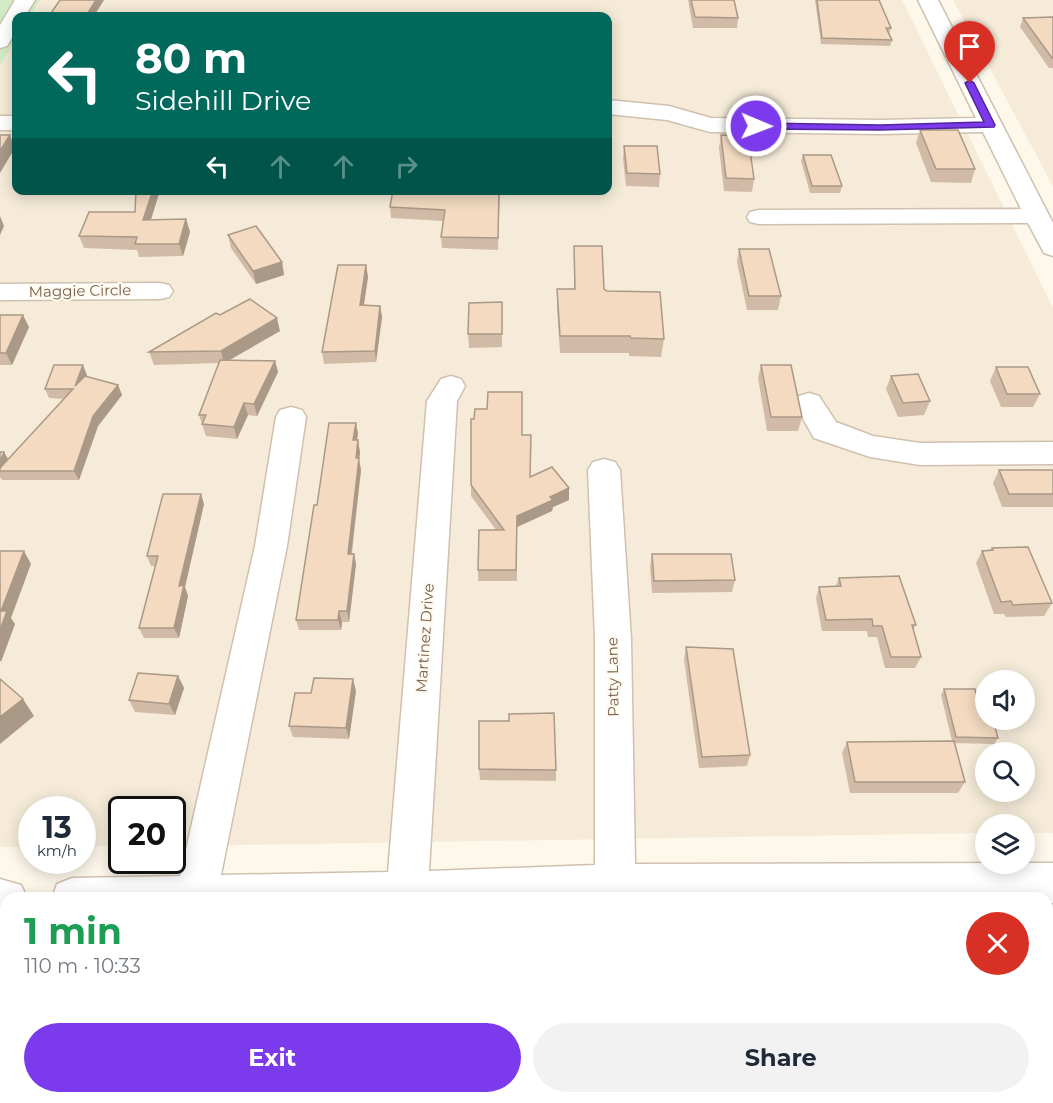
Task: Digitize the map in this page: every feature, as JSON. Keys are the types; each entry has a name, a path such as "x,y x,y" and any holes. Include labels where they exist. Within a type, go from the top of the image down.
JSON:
{"street":[{"path":"928,0 1053,248"},
{"path":"0,42 12,22"},
{"path":"612,107 669,113 710,125 880,127 990,125"},
{"path":"759,217 1037,216"},
{"name":"Maggie Circle","path":"0,292 160,291"},
{"name":"Martinez Drive","path":"407,892 442,401 451,386"},
{"path":"808,403 825,430 870,446 920,454 1053,453"},
{"path":"197,892 271,546 291,417"},
{"name":"Patty Lane","path":"604,470 613,639 615,884"},
{"path":"407,892 513,892 615,884 1053,883"}],"shaded area":[{"path":"40,0 902,0 1053,308 1053,833 1035,833 1035,814 975,814 975,833 186,846 186,796 108,796 108,846 96,846 96,796 18,796 18,847 0,847 0,66 12,45 12,195 612,195 612,12 32,12"},
{"path":"953,0 1053,0 1053,186"}],"green space":[{"path":"0,0 40,0 32,12 12,12 12,45 0,66"}],"building":[{"path":"60,0 96,0 88,12 52,12"},
{"path":"691,0 734,0 738,18 695,17"},
{"path":"817,0 879,0 891,28 886,28 892,40 822,38"},
{"path":"1053,17 1053,58 1052,58 1023,18"},
{"path":"920,130 958,130 975,169 936,169"},
{"path":"0,135 10,135 0,151"},
{"path":"721,135 748,136 754,179 726,178"},
{"path":"624,146 657,146 660,174 627,173"},
{"path":"803,155 831,155 842,186 812,186"},
{"path":"136,195 151,195 143,220 186,219 179,244 135,244 137,237 79,236 89,212 135,212"},
{"path":"392,195 499,195 498,238 441,237 445,210 390,207"},
{"path":"256,226 282,262 253,271 228,235"},
{"path":"574,246 602,246 604,289 607,291 660,292 664,339 631,338 630,336 560,336 557,289 575,289"},
{"path":"739,249 769,249 781,296 749,296"},
{"path":"338,265 366,265 360,305 380,306 375,351 322,352"},
{"path":"250,299 277,318 221,351 149,352 216,313 220,315"},
{"path":"502,302 502,334 468,334 469,303"},
{"path":"0,315 23,315 6,353 0,353"},
{"path":"220,360 275,361 254,404 244,403 234,427 202,424 206,415 199,415"},
{"path":"54,365 83,365 75,386 85,376 118,385 93,416 74,471 0,471 0,468 73,389 45,389"},
{"path":"761,365 791,365 802,417 771,417"},
{"path":"996,367 1028,367 1040,394 1007,394"},
{"path":"918,374 930,401 903,403 891,376"},
{"path":"488,392 522,392 522,435 531,435 530,477 552,467 569,488 550,497 553,500 517,516 516,570 478,570 479,530 504,530 471,485 471,419 474,419 475,409 487,409"},
{"path":"329,423 356,423 353,440 358,440 356,458 359,458 348,554 354,554 347,611 339,611 338,620 296,620 314,505 317,505"},
{"path":"999,470 1053,470 1053,494 1009,494"},
{"path":"163,494 201,494 179,586 184,585 174,628 139,628 158,556 147,556"},
{"path":"1028,547 1052,603 1013,605 1011,601 1001,602 982,551 993,550 992,548"},
{"path":"0,551 24,551 1,611 7,611 0,630"},
{"path":"652,554 731,554 735,580 654,581"},
{"path":"899,576 916,625 912,625 921,657 891,657 882,626 873,626 872,619 826,620 819,587 841,586 839,578"},
{"path":"686,647 733,649 750,755 702,757"},
{"path":"138,673 178,676 169,704 129,700"},
{"path":"314,678 353,679 346,728 289,726 295,693 311,693"},
{"path":"0,679 23,699 0,717"},
{"path":"944,689 975,689 975,730 996,730 998,738 956,737"},
{"path":"554,713 556,770 479,769 479,721 509,721 509,714"},
{"path":"954,741 965,782 855,782 847,742"}],"route":[{"path":"756,126 990,125 970,83"}]}
